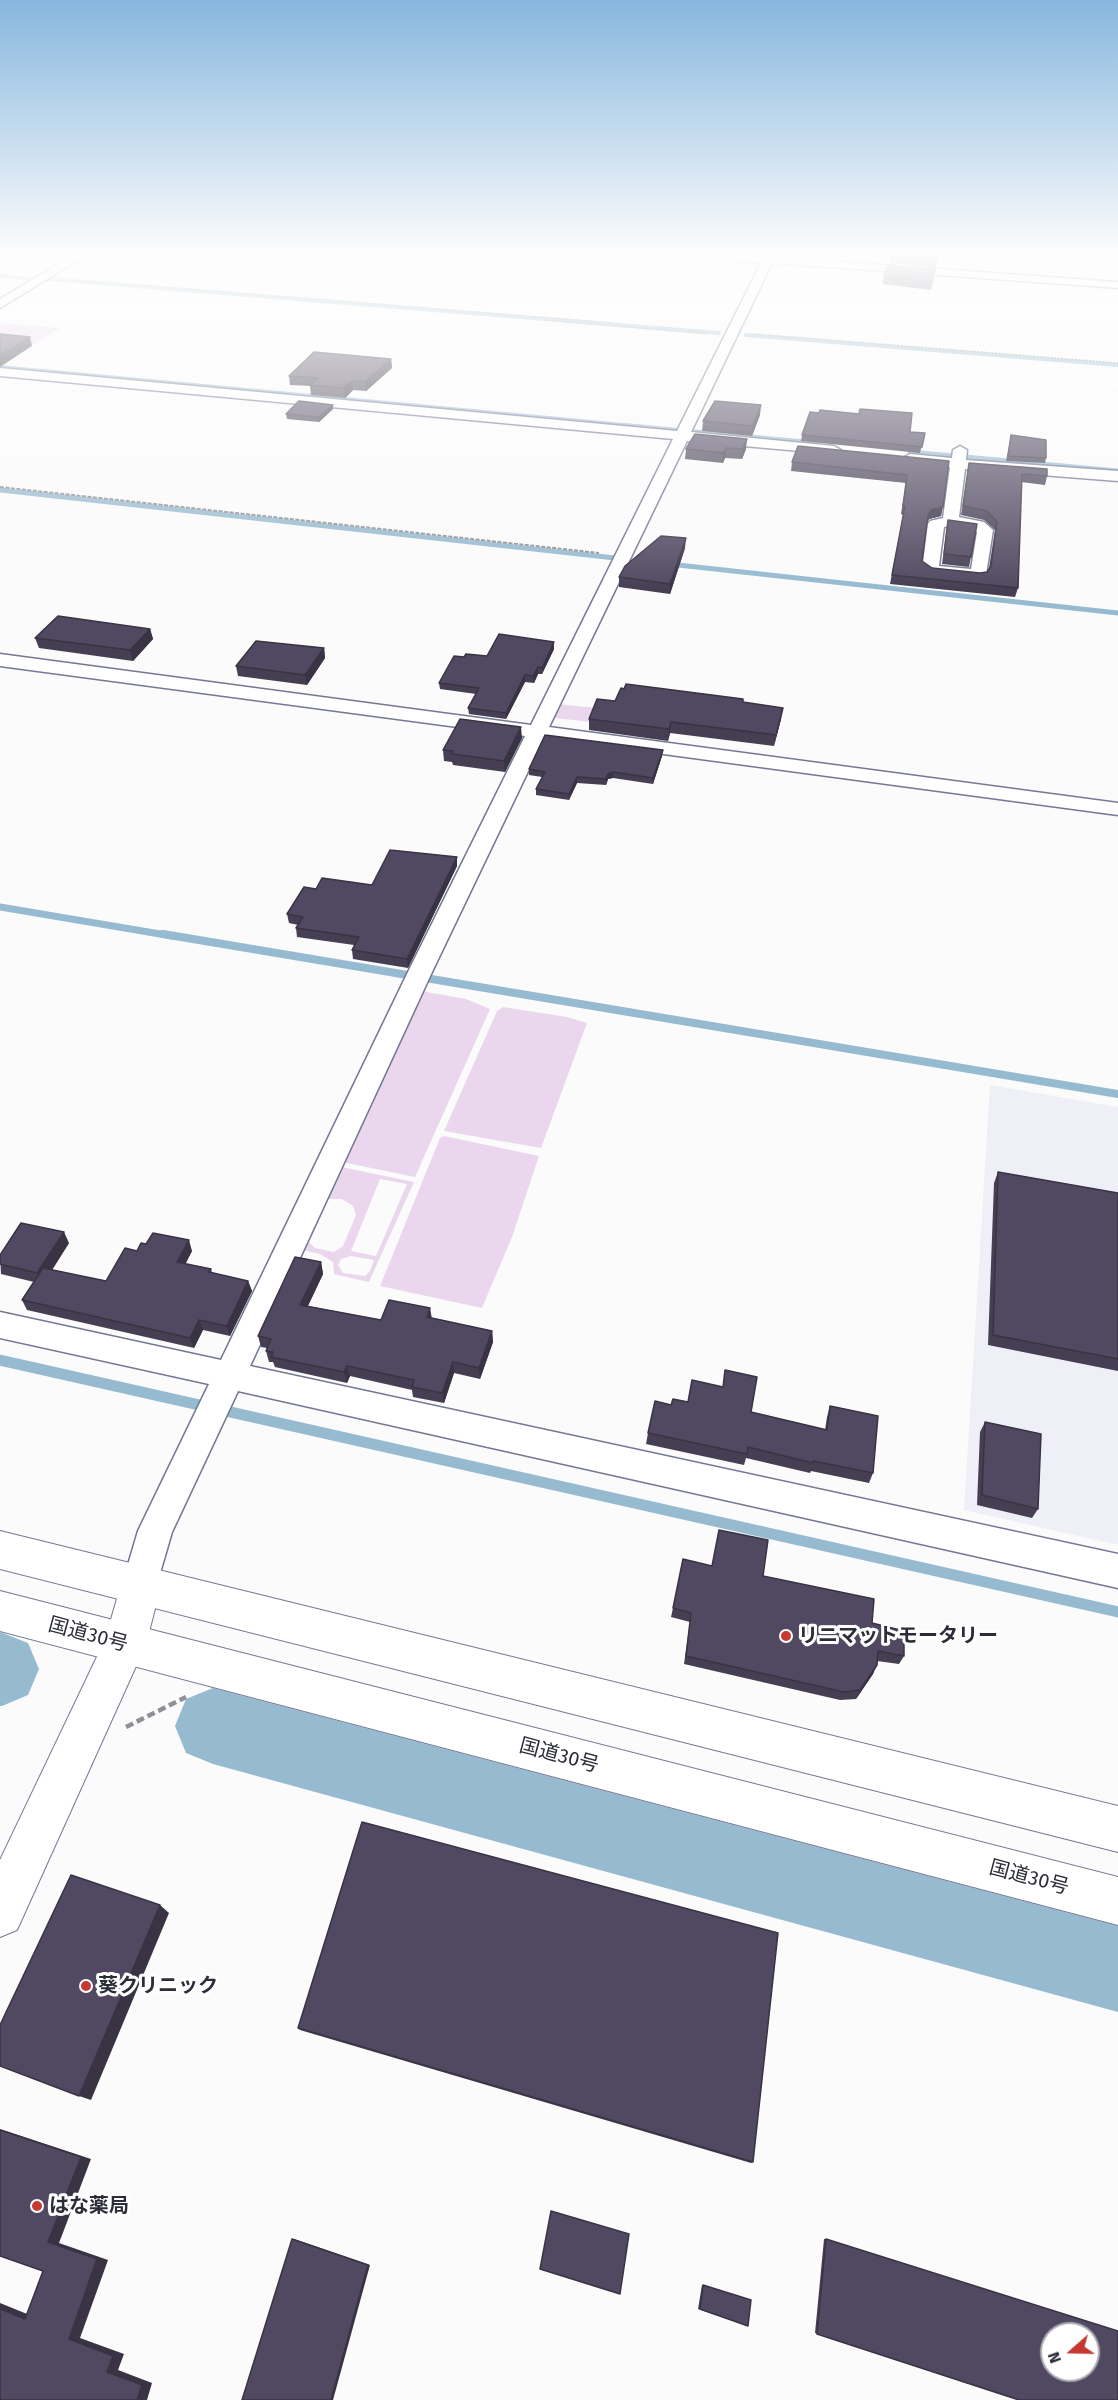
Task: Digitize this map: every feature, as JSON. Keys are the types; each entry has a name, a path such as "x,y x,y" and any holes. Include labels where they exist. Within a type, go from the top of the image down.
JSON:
{"main road":[{"path":"0,1550 1118,1829"},
{"path":"6,1887 125,1644 140,1586"},
{"name":"国道30号","path":"0,1611 1118,1901"}],"street":[{"path":"40,366 684,430 850,452"},
{"path":"140,1586 155,1531 418,977 716,366"},
{"path":"0,372 684,430 841,439"},
{"path":"897,450 1017,462 1118,476"},
{"path":"951,520 959,456"},
{"path":"1017,462 1118,466"},
{"path":"0,649 1118,809"},
{"path":"0,660 1118,796"},
{"path":"0,1325 219,1397 1118,1571"}],"path":[{"path":"0,487 591,553 625,551"},
{"path":"123,1728 193,1694"}],"shaded area":[{"path":"557,704 597,708 591,722 555,718 552,715"},
{"path":"421,991 466,999 490,1009 415,1177 342,1162"},
{"path":"503,1007 567,1017 587,1023 541,1148 444,1131 497,1011"},
{"path":"990,1085 1118,1107 1118,1545 964,1510"},
{"path":"444,1136 539,1156 512,1237 482,1308 380,1286 440,1138"},
{"path":"337,1166 414,1182 369,1282 334,1274 333,1262 320,1254 297,1249","holes":["380,1179 407,1184 376,1256 351,1251","326,1199 342,1199 353,1206 356,1215 343,1246 334,1252 315,1248 308,1241","351,1256 374,1260 370,1271 365,1276 343,1273 338,1265 341,1259"]}],"building":[{"path":"299,366 383,366 365,382 352,381 344,388 310,385 318,378 289,376"},
{"path":"299,401 333,405 318,417 286,414"},
{"path":"715,401 761,405 753,426 703,421"},
{"path":"860,409 912,413 910,432 925,433 922,447 802,435 810,412 819,413 820,410 859,414"},
{"path":"695,434 747,439 743,449 726,448 723,453 686,449"},
{"path":"1011,435 1046,440 1046,458 1008,456"},
{"path":"798,446 949,461 943,507 931,510 928,515 922,561 932,568 980,573 987,572 991,566 997,522 987,511 963,506 969,463 1047,469 1047,476 1022,474 1018,588 892,575 905,506 903,506 907,475 792,462"},
{"path":"948,520 977,524 971,557 944,554"},
{"path":"661,536 686,538 670,584 619,577 625,566"},
{"path":"58,616 150,629 130,650 35,638"},
{"path":"499,634 554,642 542,668 538,667 533,676 525,675 506,713 468,708 479,688 439,683 454,656 464,657 466,654 487,656"},
{"path":"256,641 324,648 305,675 236,666"},
{"path":"626,684 743,699 743,702 783,708 776,735 671,722 669,729 589,719 597,699 615,701 621,688 624,689"},
{"path":"460,719 521,727 504,761 452,754 453,751 443,750"},
{"path":"545,735 663,750 653,778 613,772 608,774 606,779 577,777 569,794 536,789 545,772 529,769"},
{"path":"390,850 457,857 407,959 352,950 359,937 296,928 303,917 287,914 304,887 316,889 322,878 372,885"},
{"path":"998,1172 1118,1193 1118,1359 993,1335"},
{"path":"21,1223 64,1232 37,1273 0,1264 0,1255"},
{"path":"153,1233 189,1240 177,1262 211,1269 209,1272 248,1281 227,1326 199,1320 190,1338 22,1300 43,1268 106,1281 125,1248 137,1251 141,1243 146,1244"},
{"path":"295,1257 321,1262 300,1305 381,1320 389,1300 430,1308 427,1317 492,1331 479,1368 453,1362 442,1393 412,1387 414,1380 347,1366 344,1372 271,1357 273,1352 266,1351 271,1339 258,1336"},
{"path":"725,1370 757,1377 751,1412 827,1430 830,1406 878,1416 873,1473 813,1461 813,1463 748,1447 747,1454 648,1433 655,1401 671,1405 673,1399 688,1402 692,1380 723,1387"},
{"path":"985,1422 1041,1434 1038,1509 982,1495"},
{"name":"リニマットモータリー","path":"719,1530 768,1540 763,1576 874,1599 872,1623 904,1631 904,1656 878,1651 877,1665 860,1690 844,1692 686,1656 691,1613 673,1608 683,1559 712,1566"},
{"path":"362,1822 778,1933 753,2162 298,2028"},
{"name":"葵クリニック","path":"71,1875 160,1905 79,2096 0,2066 0,2025"},
{"path":"0,2130 81,2157 48,2242 97,2259 69,2339 113,2356 107,2372 142,2385 137,2400 0,2400 0,2309 25,2319 43,2271 0,2256"},
{"path":"551,2211 629,2234 620,2294 540,2269"},
{"path":"292,2239 368,2265 331,2400 242,2400"},
{"path":"826,2239 1089,2322 1040,2322 1040,2382 1100,2382 1100,2325 1118,2331 1118,2400 1019,2400 817,2334"},
{"path":"703,2285 751,2300 748,2326 700,2309"}],"waterway":[{"path":"0,367 645,427"},
{"path":"629,426 816,443"},
{"path":"910,452 1118,471"},
{"path":"0,490 615,558"},
{"path":"669,564 1118,613"},
{"path":"0,907 172,936"},
{"path":"163,934 1118,1094"},
{"path":"0,1360 1118,1612"},
{"path":"213,1726 1118,1969"}],"place":[{"name":"リニマットモータリー","path":"786,1636"},
{"name":"葵クリニック","path":"86,1986"},
{"name":"はな薬局","path":"37,2206"}]}
